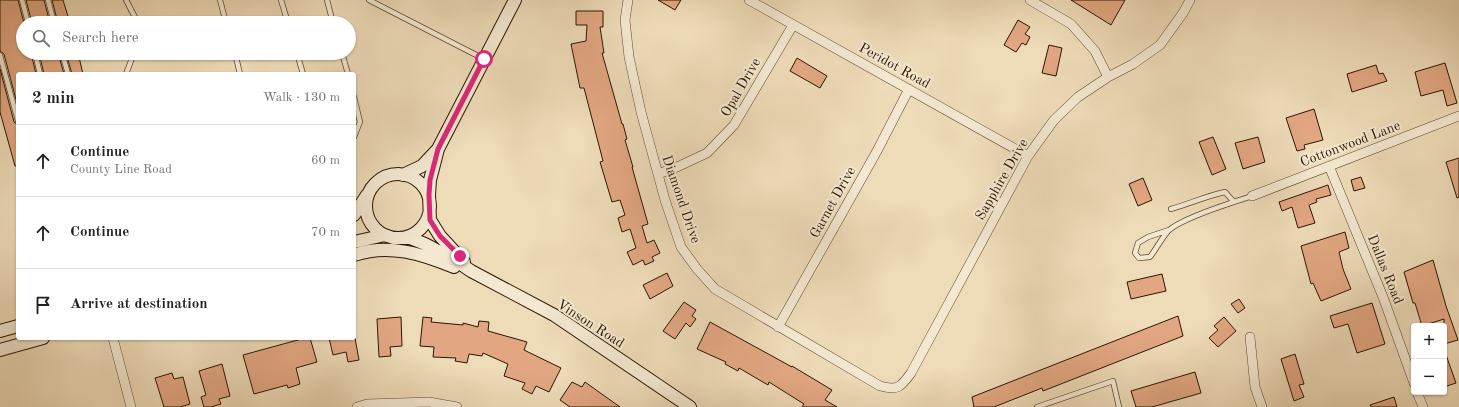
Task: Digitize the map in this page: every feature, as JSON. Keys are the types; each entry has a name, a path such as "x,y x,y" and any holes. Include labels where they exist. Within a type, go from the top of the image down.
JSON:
{"main road":[{"path":"402,238 419,231 427,221 430,210 430,180 438,149 516,0"},
{"path":"404,175 422,166 438,149"},
{"path":"356,212 376,183 381,179 394,174 414,178 429,195"},
{"path":"370,191 366,202 368,215 374,227 385,236"},
{"path":"429,215 440,236 460,256 471,271"},
{"path":"356,242 385,236 393,238 410,238 422,242 455,260 471,271"},
{"path":"356,254 385,250 409,252 420,254 454,267 471,271"},
{"name":"Vinson Road","path":"471,271 554,315 690,407"},
{"path":"0,331 16,327"},
{"path":"0,350 37,340"}],"street":[{"name":"Diamond Drive","path":"628,0 625,20 629,58 641,112 665,200 680,247 714,290 880,386 892,389 902,386 911,373"},
{"name":"Peridot Road","path":"749,0 1028,156"},
{"path":"1030,0 1070,24 1094,52 1108,78"},
{"name":"Sapphire Drive","path":"911,373 1028,156 1054,120 1078,97 1134,64 1160,45 1183,13 1190,0"},
{"name":"Opal Drive","path":"658,174 707,153 734,125 794,25"},
{"name":"Garnet Drive","path":"778,327 877,151 909,89"},
{"name":"Cottonwood Lane","path":"1252,196 1459,116"},
{"name":"Dallas Road","path":"1329,166 1383,297 1411,375"},
{"path":"1250,337 1255,387 1262,407"},
{"path":"114,340 131,407"},
{"path":"1418,395 1423,407"},
{"path":"357,407 368,404 429,402 457,407"}],"lane":[{"path":"22,0 26,16"},
{"path":"48,0 52,16"},
{"path":"126,0 134,16"},
{"path":"220,0 224,16"},
{"path":"281,0 286,16"},
{"path":"327,0 331,16"},
{"path":"369,0 484,59"},
{"path":"0,55 16,113"},
{"path":"37,60 40,72"},
{"path":"64,60 67,72"},
{"path":"127,72 131,60"},
{"path":"237,60 240,72"},
{"path":"299,60 302,72"},
{"path":"344,60 347,72"},
{"path":"356,105 360,122 356,132"},
{"path":"1171,209 1210,195 1225,192 1234,202"},
{"path":"1169,230 1150,256 1139,258 1135,253 1138,243 1148,237 1252,196"},
{"path":"1036,407 1113,381 1119,407"}],"building":[{"path":"0,0 18,0 22,16 16,16 16,60 33,60 36,72 16,72 16,99 4,54 0,51"},
{"path":"26,0 44,0 48,16 30,16"},
{"path":"52,0 63,0 68,16 56,16"},
{"path":"658,0 681,0 675,10"},
{"path":"1071,0 1125,0 1111,25"},
{"path":"576,11 603,11 603,27 600,27 604,53 602,53 623,124 627,139 625,140 648,224 642,226 647,243 654,240 660,253 652,257 654,261 645,265 643,260 633,265 627,252 636,248 630,229 622,232 618,218 625,215 620,200 612,202 600,162 603,161 584,88 580,88 571,44 586,41 587,25 576,25"},
{"path":"1018,20 1030,27 1025,34 1030,37 1026,45 1022,43 1016,52 1004,45"},
{"path":"1049,45 1062,48 1056,76 1042,73"},
{"path":"797,58 827,76 820,88 790,71"},
{"path":"41,60 60,60 63,72 44,72"},
{"path":"68,60 80,60 83,72 71,72"},
{"path":"1445,63 1457,103 1447,106 1443,90 1421,96 1415,72"},
{"path":"1376,65 1379,74 1383,73 1387,81 1352,92 1347,74"},
{"path":"0,69 14,122 16,124 16,166 15,166 0,112"},
{"path":"1314,109 1323,140 1304,145 1305,149 1297,151 1286,118"},
{"path":"1213,137 1226,169 1212,175 1199,142"},
{"path":"1258,137 1265,162 1243,169 1235,143"},
{"path":"1459,158 1459,197 1457,198 1446,162"},
{"path":"1361,177 1365,188 1354,191 1351,180"},
{"path":"1143,178 1152,200 1138,206 1129,184"},
{"path":"1328,185 1331,195 1316,199 1317,202 1309,205 1315,223 1298,228 1292,207 1282,211 1279,202"},
{"path":"1345,232 1349,248 1339,252 1343,269 1351,289 1321,301 1313,283 1311,284 1301,246"},
{"path":"1433,260 1446,306 1458,340 1447,343 1447,323 1444,323 1444,319 1431,323 1421,323 1415,303 1413,303 1404,272"},
{"path":"667,273 673,286 650,299 643,285"},
{"path":"1162,274 1166,291 1131,299 1127,282"},
{"path":"1239,299 1245,308 1238,313 1231,304"},
{"path":"684,302 696,310 692,316 696,319 690,327 686,323 675,339 663,331"},
{"path":"1372,303 1385,344 1357,353 1348,324 1334,328 1330,316"},
{"path":"1178,316 1183,336 1043,391 1042,388 994,407 974,407 972,397"},
{"path":"401,317 402,346 390,347 391,356 379,357 377,319"},
{"path":"423,317 432,318 431,322 463,325 463,323 478,327 479,321 489,322 488,331 527,342 524,350 561,368 549,392 536,386 532,394 522,389 525,383 504,376 508,364 483,353 482,356 469,354 467,363 455,361 456,358 433,357 434,347 420,346"},
{"path":"1224,317 1236,331 1218,347 1209,338 1218,330 1214,326"},
{"path":"710,322 792,366 832,390 825,400 837,407 802,407 804,404 769,382 768,385 739,368 738,371 725,364 726,362 697,349"},
{"path":"298,340 311,340 317,362 296,368 300,384 288,388 287,385 254,394 243,355"},
{"path":"329,340 355,340 359,360 348,362 346,352 333,355"},
{"path":"1295,354 1304,384 1299,385 1304,397 1294,401 1281,359"},
{"path":"1447,358 1456,383 1447,386"},
{"path":"222,364 230,396 219,399 221,404 211,407 204,407 201,397 206,395 199,371"},
{"path":"1195,372 1201,393 1152,407 1136,407 1131,391"},
{"path":"172,373 174,379 183,377 190,404 180,407 164,407 155,378"},
{"path":"572,382 582,387 585,382 620,407 570,407 560,400"},
{"path":"1394,397 1397,407 1371,407 1370,405"}],"route":[{"path":"460,256 440,236 430,220 430,180 438,149 484,59"}]}
